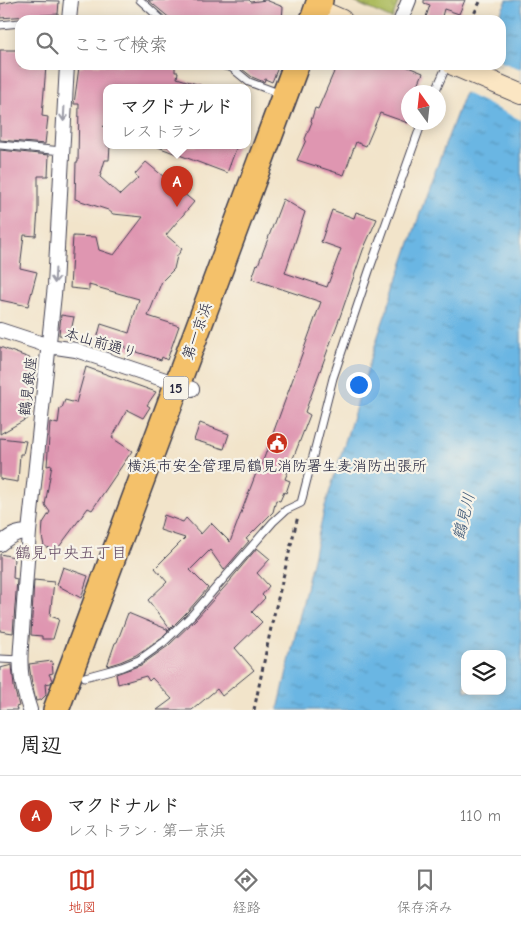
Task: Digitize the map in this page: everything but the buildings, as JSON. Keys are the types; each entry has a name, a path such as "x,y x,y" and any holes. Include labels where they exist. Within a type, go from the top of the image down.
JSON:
{"highway":[{"name":"第一京浜","path":"73,710 294,70"},
{"name":"第一京浜","path":"56,710 311,70"}],"street":[{"path":"70,15 71,0"},
{"path":"403,15 409,0"},
{"name":"鶴見銀座","path":"30,710 23,689 20,660 29,532 55,285 67,70"},
{"path":"463,70 521,94"},
{"name":"本山前通り","path":"0,330 49,346 76,350 185,386"},
{"path":"0,544 13,534 29,532"}],"lane":[{"path":"140,0 156,15"},
{"path":"0,25 15,24"},
{"path":"234,70 249,82 285,96"},
{"path":"440,85 450,70"},
{"path":"85,677 122,667 139,660 164,642 192,615 273,522 286,510 301,503 333,378 419,130"},
{"path":"0,145 62,151"},
{"path":"0,658 20,660"}],"path":[{"path":"474,15 481,0"},
{"path":"254,710 272,623 301,503"}],"green space":[{"path":"354,0 399,0 393,15 383,15 354,2"}],"water":[{"name":"鶴見川","path":"507,0 521,0 521,710 278,710 325,506 378,336 427,193 473,70 506,70 506,15 500,15"}],"pier":[{"path":"506,64 521,69 521,120 463,92 471,70 506,70"}],"place":[{"name":"マクドナルド","path":"177,207"},
{"name":"横浜市安全管理局鶴見消防署生麦消防出張所","path":"277,443"}],"district":[{"name":"鶴見中央五丁目","path":"71,552"}]}
